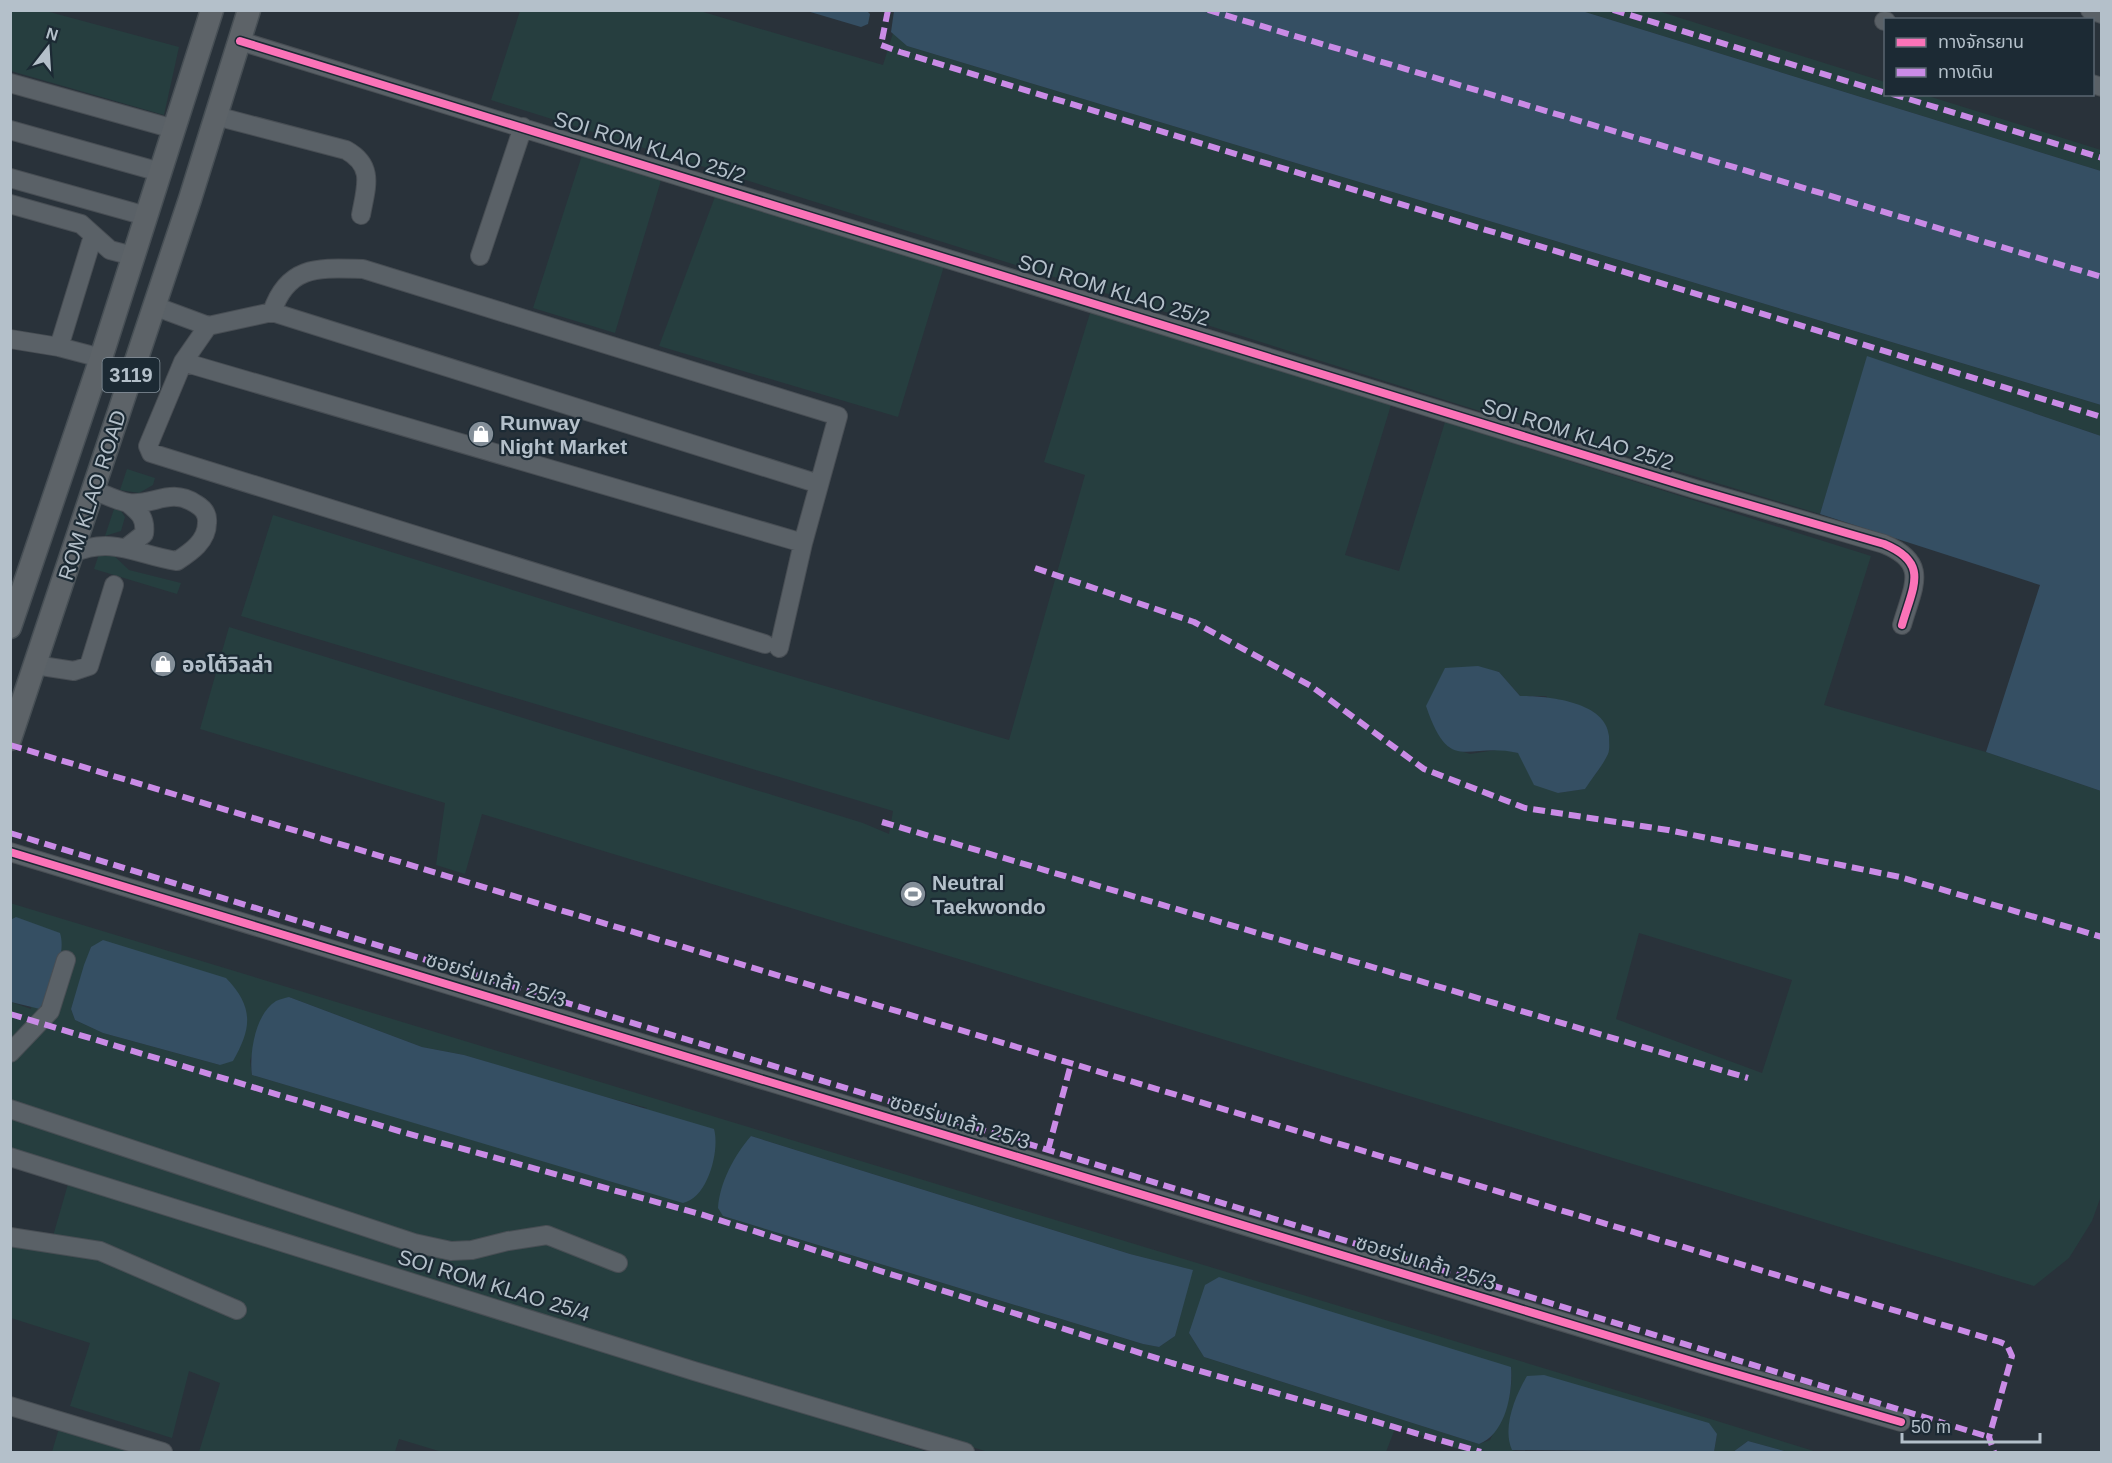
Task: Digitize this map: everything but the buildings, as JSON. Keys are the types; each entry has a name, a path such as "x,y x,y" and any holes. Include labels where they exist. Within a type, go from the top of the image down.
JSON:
{"main road":[{"name":"ROM KLAO ROAD","path":"10,627 101,358 212,10"},
{"name":"ROM KLAO ROAD","path":"10,739 73,554 249,10"}],"street":[{"path":"2090,10 2102,14"},
{"name":"SOI ROM KLAO 25/2","path":"240,40 1695,489 1884,544 1909,557 1914,568 1915,581 1902,625"},
{"path":"10,83 174,129"},
{"path":"216,116 346,150 358,157 365,167 366,188 361,215"},
{"path":"480,256 523,127"},
{"path":"10,130 160,172"},
{"path":"10,178 146,216"},
{"path":"10,204 74,221 110,250 133,256"},
{"path":"59,347 93,236"},
{"path":"208,326 183,363 148,446 151,453 772,646 838,416 363,268 321,268 296,275 278,294 272,312"},
{"path":"154,306 208,326 272,312 819,484"},
{"path":"10,339 59,347 101,358"},
{"path":"183,363 802,543"},
{"path":"93,490 128,502 141,514 145,524 144,534 126,548"},
{"path":"73,554 99,545 126,548 177,561 200,544 208,522 204,509 177,496 128,502"},
{"path":"35,665 74,671 89,666 114,585"},
{"name":"ซอยร่มเกล้า 25/3","path":"10,852 1705,1365 1901,1422"},
{"path":"10,1053 50,1011 66,960"},
{"path":"10,1108 414,1243 451,1251 472,1250 520,1238 547,1235 618,1263"},
{"name":"SOI ROM KLAO 25/4","path":"10,1156 694,1371 965,1452"},
{"path":"10,1237 100,1251 237,1310"},
{"path":"10,1406 163,1452"}],"green space":[{"path":"10,11 46,11 179,47 164,115 11,71"},
{"path":"520,11 700,11 883,65 893,33 907,46 2101,405 2101,436 1868,357 1820,514 1531,427 491,100"},
{"path":"1582,11 1658,11 1884,82 1884,96 1928,96 2101,150 2101,171"},
{"path":"583,152 662,177 615,333 533,308"},
{"path":"716,194 944,266 898,417 659,346"},
{"path":"1091,310 1391,405 1345,555 1399,571 1445,422 1871,556 1824,705 1986,752 2101,791 2101,1196 2092,1221 2069,1258 2034,1286 482,814 465,874 436,865 445,803 200,729 229,627 863,823 889,834 893,811 241,616 273,515 750,664 1009,740 1085,475 1044,462","holes":["1498,671 1520,696 1546,696 1600,768 1584,789 1558,793 1518,753 1502,749 1470,754 1448,747","1639,933 1792,980 1762,1073 1616,1019"]},
{"path":"127,469 155,478 153,485 139,493 120,490"},
{"path":"114,509 121,511 125,517 121,531 105,536"},
{"path":"101,548 108,550 129,570 181,583 177,594 94,569"},
{"path":"10,903 1817,1452 1788,1452 1748,1441 1733,1452 1714,1452 1717,1434 1512,1450 1519,1452 1466,1452 1396,1426 1386,1452 988,1452 11,1149 11,1002 31,1009 16,917 11,920","holes":["91,947 220,1065 103,1033 75,1020 71,1009","289,997 422,1047 464,1055 647,1108 483,1143 252,1075 250,1061 262,1018","751,1136 1130,1254 1192,1270 1175,1336 1159,1347 723,1216","1189,1333 1511,1367 1511,1387 1506,1405 1490,1440 1479,1444 1204,1357"]},
{"path":"68,1184 928,1452 442,1452 399,1439 395,1452 199,1452 220,1383 189,1371 172,1438 70,1406 90,1343 11,1318 10,1242 49,1250"},
{"path":"59,1428 141,1452 52,1452"}],"water":[{"path":"807,11 867,11 870,14 868,24 861,27"},
{"path":"894,11 1582,11 2101,171 2101,405 907,46 891,32"},
{"path":"1867,356 2101,436 2101,791 1986,752 2040,585 1820,514"},
{"path":"1478,666 1499,672 1520,696 1544,697 1573,703 1597,715 1605,724 1609,736 1608,754 1585,789 1558,793 1534,785 1518,753 1500,750 1462,752 1452,749 1443,742 1426,706 1445,668"},
{"path":"16,917 60,933 62,942 59,961 53,982 40,1009 11,1002 10,920"},
{"path":"103,940 226,978 242,999 247,1018 244,1038 233,1061 220,1065 103,1033 75,1020 71,1009 84,965 91,947"},
{"path":"289,997 422,1047 464,1055 714,1129 715,1149 710,1172 699,1192 692,1199 683,1203 252,1075 253,1046 258,1025 269,1007 276,1001"},
{"path":"751,1136 1130,1254 1193,1270 1175,1336 1159,1347 1143,1344 723,1216 718,1208 725,1179 739,1152"},
{"path":"1219,1277 1511,1367 1511,1388 1502,1422 1488,1439 1479,1444 1204,1357 1189,1333 1205,1285"},
{"path":"1544,1375 1709,1423 1717,1434 1714,1452 1512,1450 1508,1432 1509,1422 1518,1393 1527,1376"},
{"path":"1748,1441 1788,1452 1733,1452"}],"marked path":[{"path":"888,10 881,45 900,52 2102,417"},
{"path":"1208,10 2102,277"},
{"path":"1613,10 1884,92"},
{"path":"1899,96 2102,158"},
{"path":"1035,568 1194,622 1311,686 1424,769 1525,808 1668,830 1900,877 2102,937"},
{"path":"10,745 2000,1342 2007,1345 2012,1356 1989,1437 1994,1452"},
{"path":"882,822 1748,1078"},
{"path":"10,833 1989,1437"},
{"path":"10,1014 402,1132 700,1214 1172,1363 1481,1452"},
{"path":"1048,1150 1071,1064"}],"cycle path":[{"path":"240,41 1695,489 1884,544 1908,559 1913,568 1913,587 1902,625"},
{"path":"10,852 1705,1365 1901,1422"}],"place":[{"name":"Runway Night Market","path":"481,434"},
{"name":"ออโต้วิลล่า","path":"163,664"},
{"name":"Neutral Taekwondo","path":"913,894"}]}
